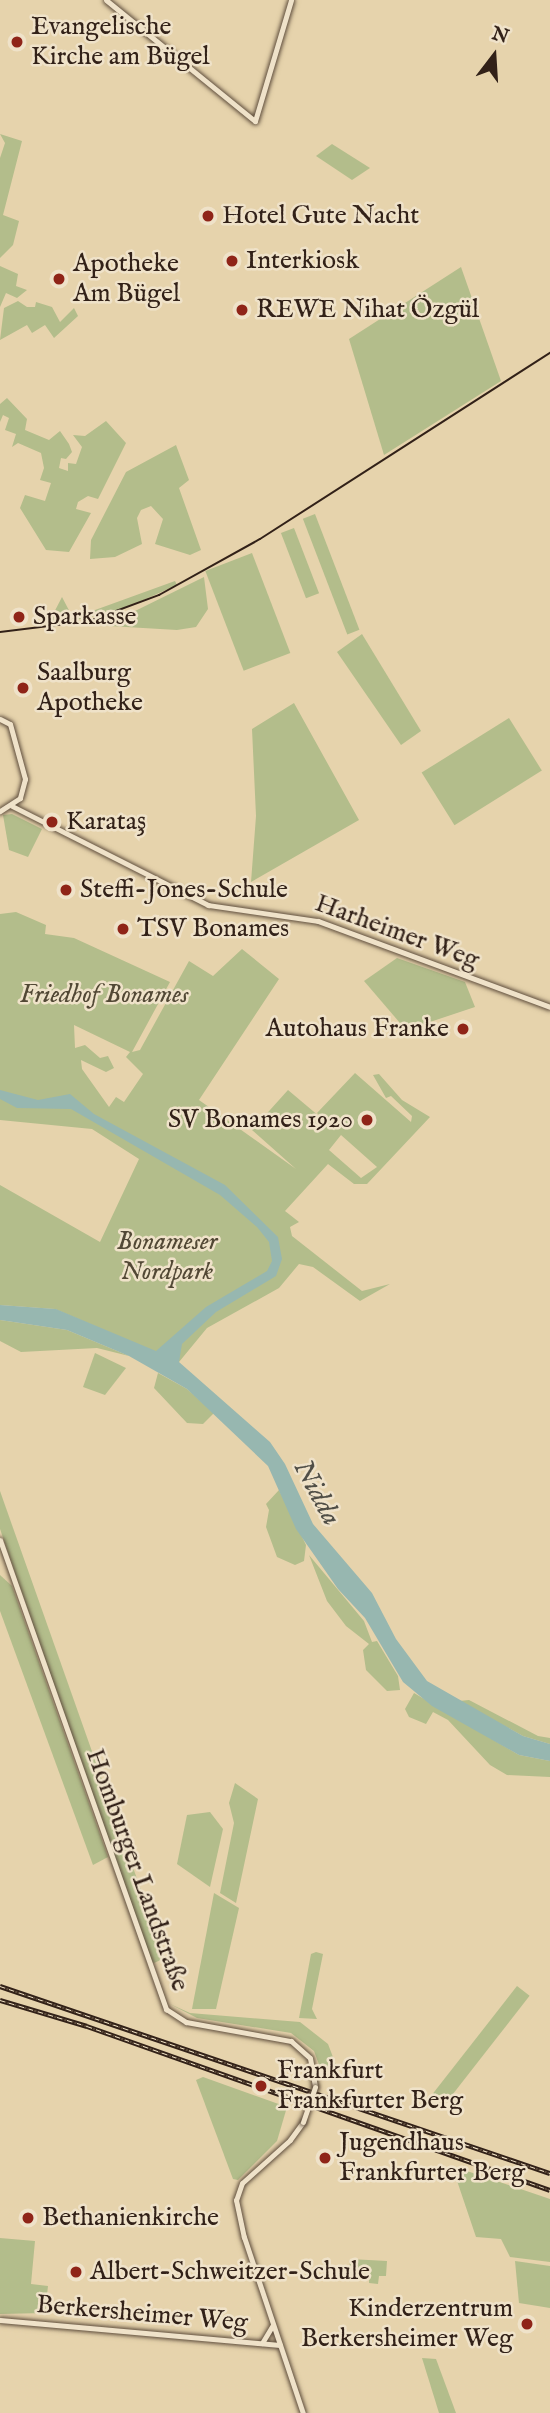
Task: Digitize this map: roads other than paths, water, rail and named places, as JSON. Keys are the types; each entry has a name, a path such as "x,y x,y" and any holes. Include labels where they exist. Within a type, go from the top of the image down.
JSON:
{"street":[{"path":"106,0 255,121 291,0"},
{"path":"0,719 10,724 26,779 20,798 12,807 0,811"},
{"name":"Harheimer Weg","path":"12,807 208,905 318,921 550,1007"},
{"name":"Homburger Landstraße","path":"0,1540 124,1899 166,2009 186,2022 291,2041 310,2058 315,2087 303,2122 290,2140 242,2183 236,2200 303,2413"},
{"path":"1,1569 10,1567"},
{"name":"Berkersheimer Weg","path":"0,2320 280,2345"},
{"path":"260,2344 270,2337 273,2324"}],"water":[{"path":"0,1090 38,1100 70,1094 94,1114 225,1185 278,1237 282,1259 276,1276 216,1312 182,1344 179,1362 270,1442 285,1464 313,1524 372,1593 396,1639 427,1681 523,1736 550,1744 550,1761 519,1755 432,1706 403,1682 365,1618 338,1589 296,1529 268,1466 187,1389 129,1356 67,1330 0,1320 0,1305 56,1309 156,1351 206,1307 267,1271 272,1261 269,1242 257,1227 220,1195 71,1109 17,1108 0,1099"}],"tram line":[{"path":"0,632 89,621 159,595 260,539 550,353"}],"railway":[{"path":"0,1986 550,2173"},
{"path":"0,2000 87,2026 550,2190"}],"place":[{"name":"Evangelische Kirche am Bügel","path":"17,42"},
{"name":"Hotel Gute Nacht","path":"208,216"},
{"name":"Interkiosk","path":"232,261"},
{"name":"Apotheke Am Bügel","path":"59,279"},
{"name":"REWE Nihat Özgül","path":"242,310"},
{"name":"Sparkasse","path":"19,617"},
{"name":"Saalburg Apotheke","path":"23,688"},
{"name":"Karataş","path":"52,822"},
{"name":"Steffi-Jones-Schule","path":"66,890"},
{"name":"TSV Bonames","path":"123,929"},
{"name":"Autohaus Franke","path":"463,1029"},
{"name":"SV Bonames 1920","path":"367,1120"},
{"name":"Frankfurt Frankfurter Berg","path":"261,2086"},
{"name":"Jugendhaus Frankfurter Berg","path":"325,2158"},
{"name":"Bethanienkirche","path":"28,2218"},
{"name":"Albert-Schweitzer-Schule","path":"76,2272"},
{"name":"Kinderzentrum Berkersheimer Weg","path":"527,2324"}],"park label":[{"name":"Friedhof Bonames","path":"104,995"},
{"name":"Bonameser Nordpark","path":"167,1257"}],"water label":[{"name":"Nidda","path":"316,1493"}]}
